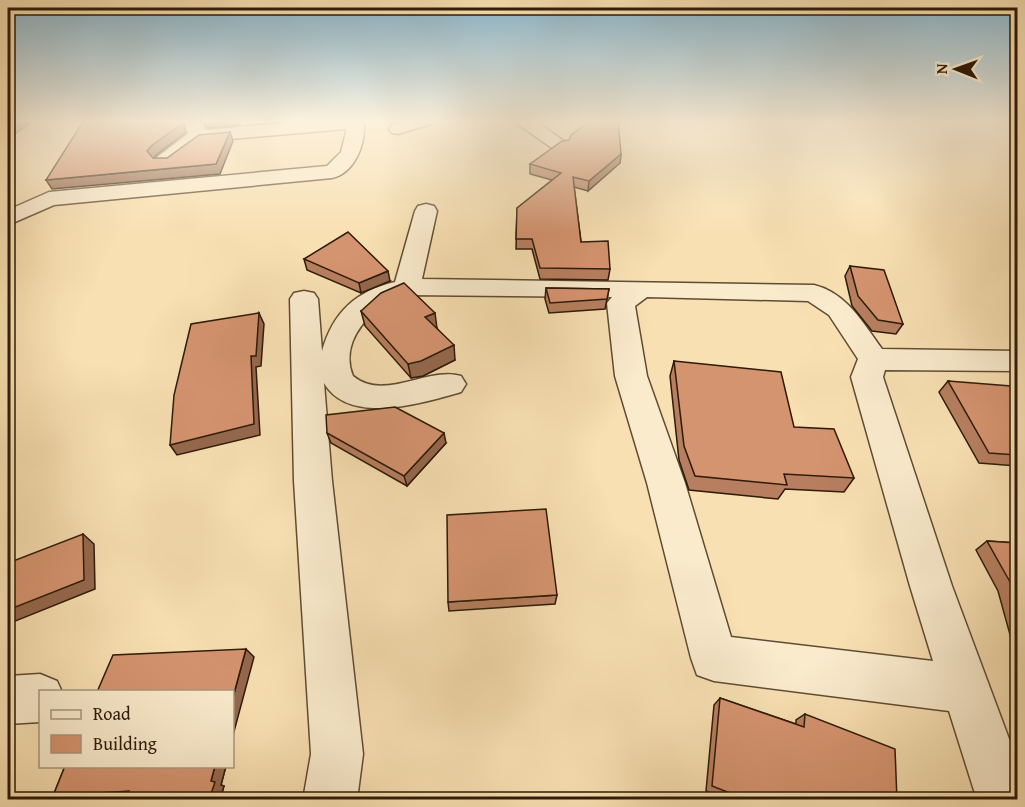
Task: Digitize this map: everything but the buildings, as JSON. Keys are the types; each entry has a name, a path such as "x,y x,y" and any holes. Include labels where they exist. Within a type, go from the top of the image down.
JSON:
{"street":[{"path":"164,161 167,158"},
{"path":"8,218 49,199 333,172 347,158"},
{"path":"407,287 426,211"},
{"path":"450,384 407,394 366,396 350,390 336,379 333,358 342,333 356,313 378,294 407,287 814,293 839,309 873,359"},
{"path":"641,289 621,303 632,376 666,483 714,658 966,689"},
{"path":"304,299 313,481 337,754 330,800"},
{"path":"873,359 1017,361"},
{"path":"873,359 867,377 931,586 1004,800"},
{"path":"8,700 39,698"}]}
